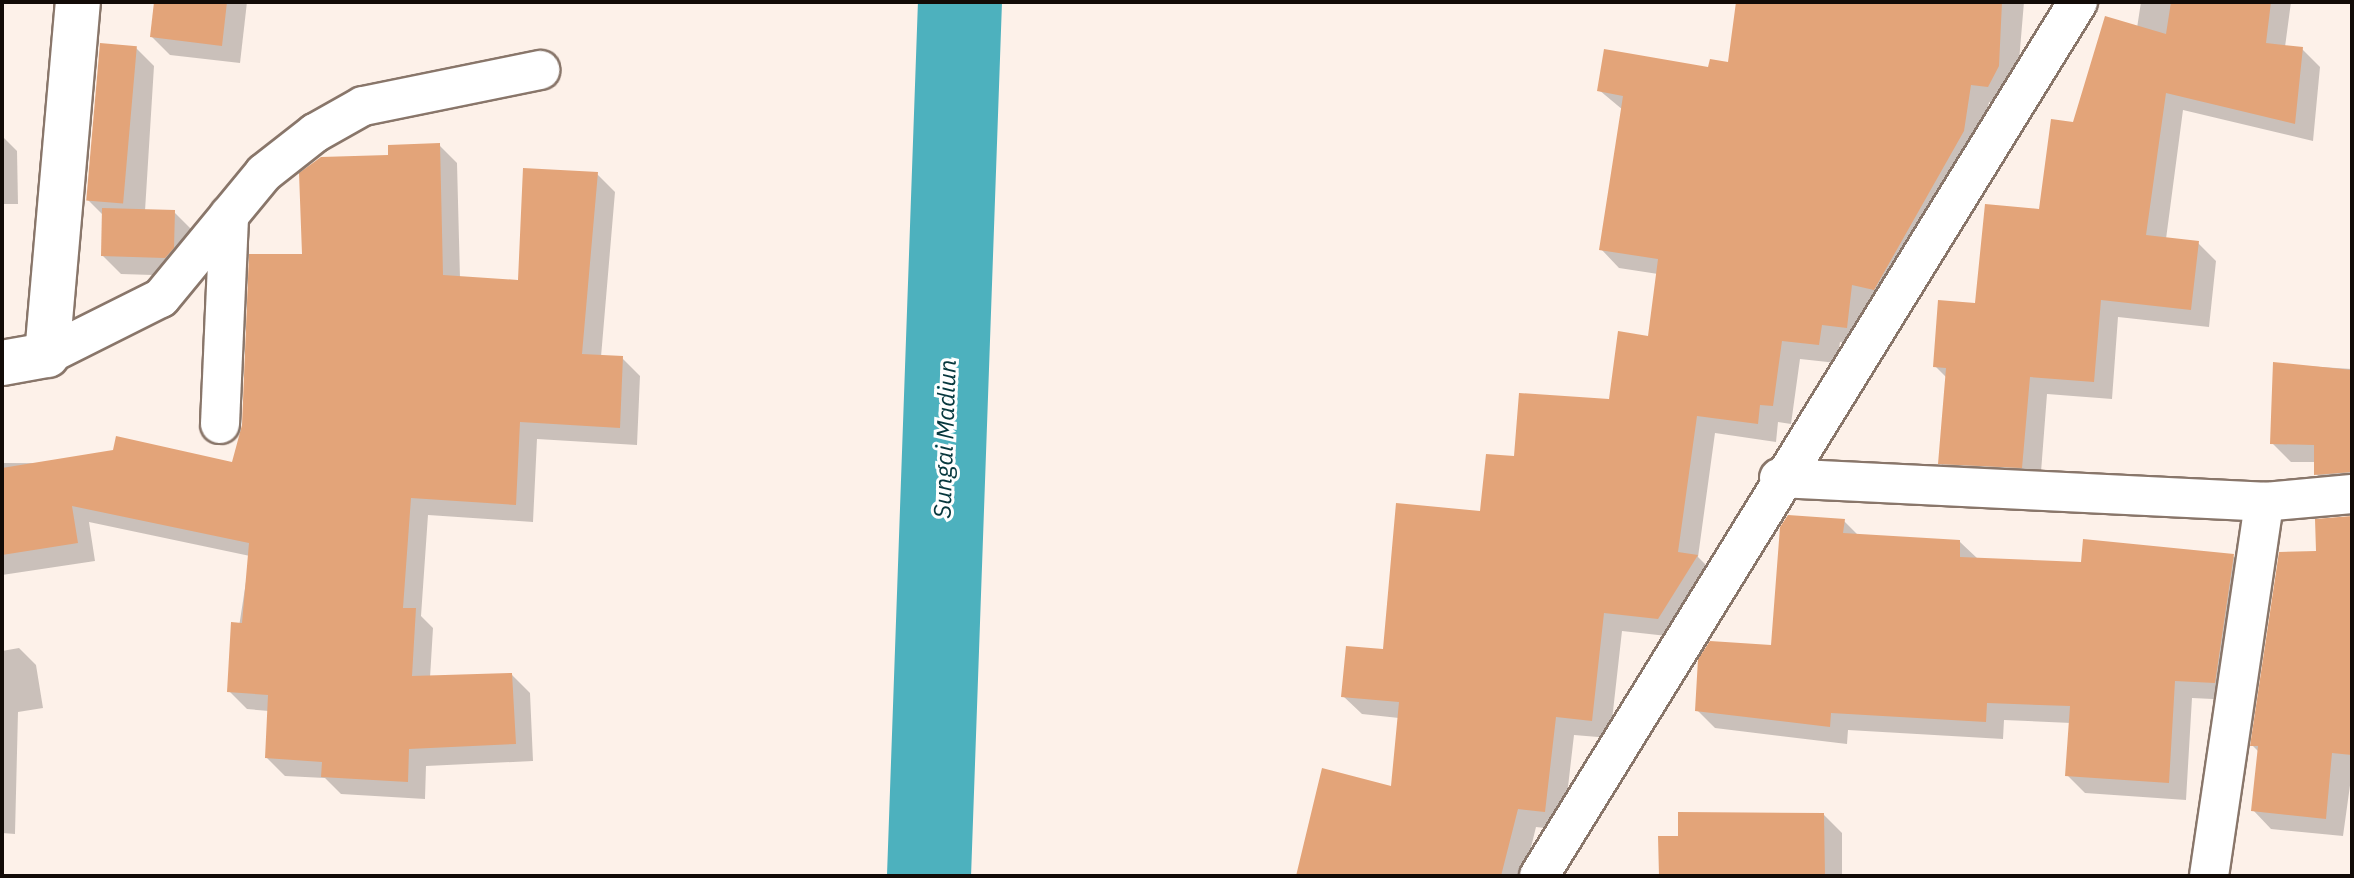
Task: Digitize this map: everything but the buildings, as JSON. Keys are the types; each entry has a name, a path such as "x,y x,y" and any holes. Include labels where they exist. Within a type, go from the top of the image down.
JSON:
{"street":[{"path":"47,355 78,2"},
{"path":"1539,876 1779,478 2078,2"},
{"path":"2,363 47,355 161,298 264,173 363,106 540,70"},
{"path":"220,424 229,213"},
{"path":"1779,478 2264,502 2352,494"},
{"path":"2209,876 2264,502"}],"waterway":[{"name":"Sungai Madiun","path":"929,876 960,2"}]}
